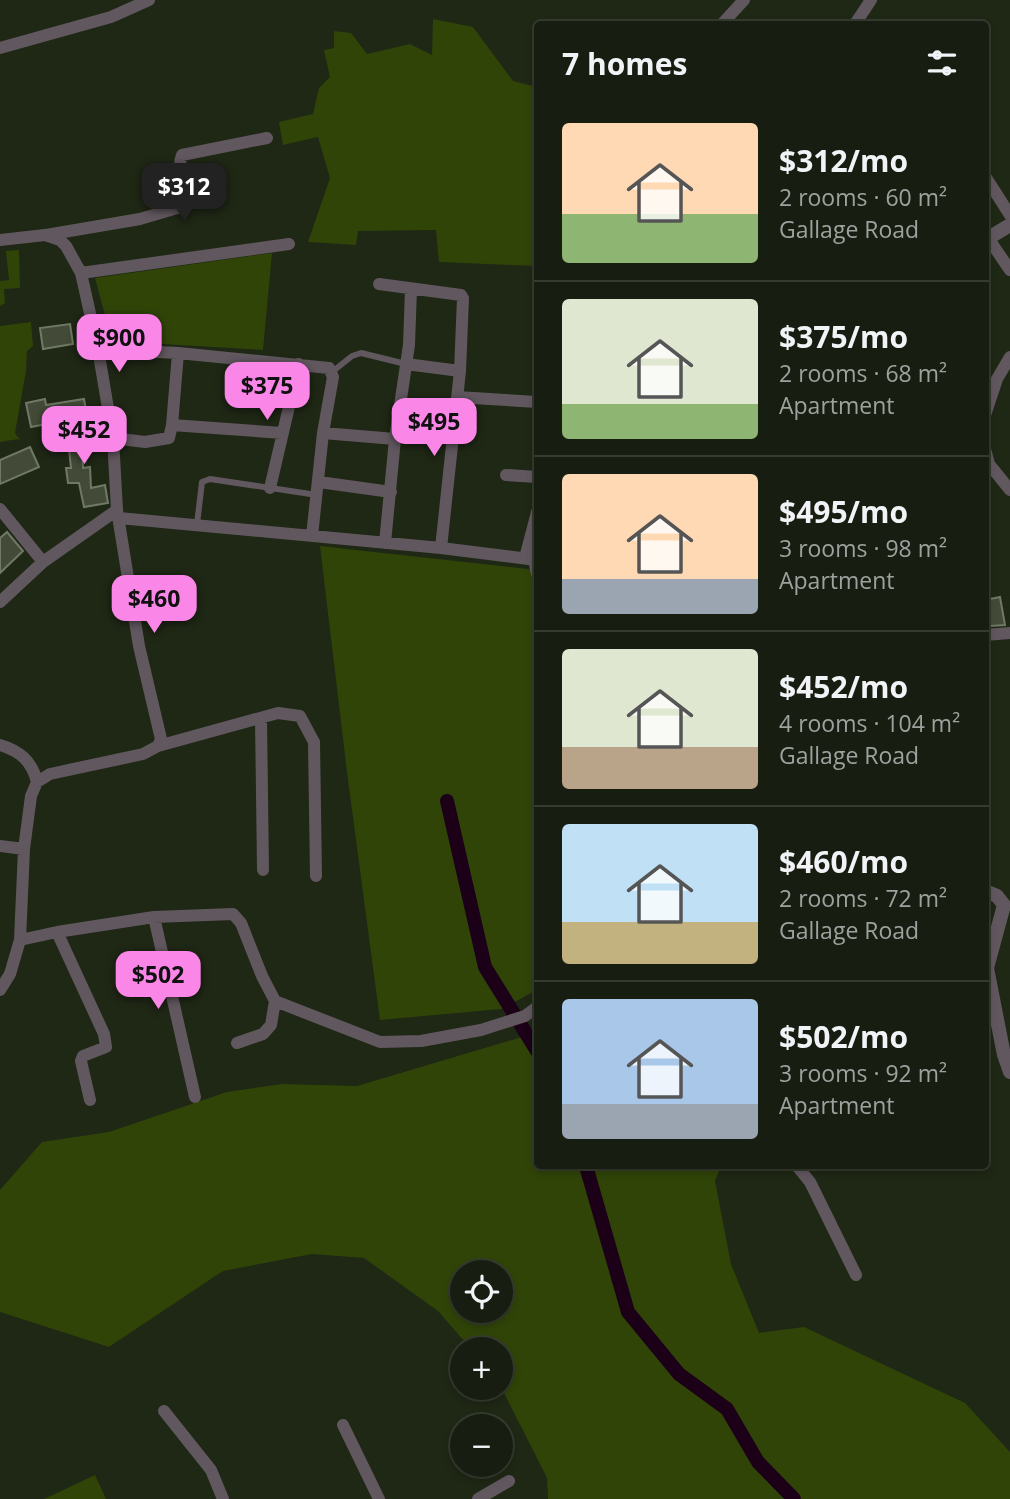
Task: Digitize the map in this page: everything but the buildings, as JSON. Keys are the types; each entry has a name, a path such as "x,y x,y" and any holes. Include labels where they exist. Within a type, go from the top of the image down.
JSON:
{"street":[{"path":"0,48 111,17 149,0"},
{"path":"725,21 744,0"},
{"path":"857,21 871,0"},
{"path":"0,240 140,219 184,206 187,198 178,164 182,155 267,138"},
{"path":"989,182 1010,215"},
{"path":"989,238 1010,225"},
{"path":"45,235 66,246 81,273 98,349 113,438 118,514 139,646 161,739 158,746"},
{"path":"989,242 1010,270"},
{"path":"81,273 289,244"},
{"path":"379,284 461,295 463,298 460,371 441,548"},
{"path":"385,543 395,439 410,345 411,289"},
{"path":"98,349 178,353 329,368 332,372 312,536"},
{"path":"113,438 145,442 169,438 178,353"},
{"path":"989,403 997,379 1010,357"},
{"path":"270,488 299,364"},
{"path":"406,364 460,371"},
{"path":"457,397 534,402"},
{"path":"172,425 282,433"},
{"path":"323,433 395,439"},
{"path":"989,464 1010,490"},
{"path":"506,475 534,473"},
{"path":"318,489 391,492"},
{"path":"0,509 43,562"},
{"path":"0,602 43,562 118,514 197,526 532,559 534,540"},
{"path":"989,635 1010,633"},
{"path":"0,990 10,974 20,940 24,849 31,796 37,782 50,774 143,754 158,746 278,713 300,716 314,742 316,876"},
{"path":"261,718 263,870"},
{"path":"0,745 17,750 34,768 37,782"},
{"path":"0,846 24,849"},
{"path":"989,893 1007,904 989,962"},
{"path":"20,940 154,917 233,914 241,923 275,1001 271,1025 263,1034 237,1043"},
{"path":"154,917 195,1097"},
{"path":"57,932 104,1034 106,1047 83,1056 81,1061 90,1100"},
{"path":"989,978 1004,1055 1010,1072"},
{"path":"275,1001 380,1042 421,1041 481,1030 525,1016 534,1009"},
{"path":"799,1169 810,1182 856,1275"},
{"path":"164,1411 211,1470 223,1499"},
{"path":"343,1425 379,1499"},
{"path":"478,1499 509,1480"}],"lane":[{"path":"332,372 352,356 361,353 406,364"},
{"path":"197,526 202,482 210,479 270,488 318,489"}],"green space":[{"path":"433,19 473,27 513,81 534,86 534,266 439,262 436,230 358,231 356,245 308,242 330,178 318,137 283,145 279,122 313,114 319,88 330,77 324,50 334,48 334,31 351,33 367,54 410,44 432,55"},
{"path":"19,250 20,288 4,289 5,303 0,306 0,281 9,280 6,251"},
{"path":"272,253 263,350 112,341 95,278"},
{"path":"31,322 33,346 27,351 15,433 21,441 18,439 0,442 0,326"},
{"path":"320,546 534,570 534,992 501,1009 380,1020"},
{"path":"534,1027 534,1169 720,1169 715,1181 731,1264 759,1333 804,1327 965,1403 1010,1452 1010,1499 548,1499 547,1478 508,1400 513,1400 513,1337 461,1337 438,1311 364,1258 312,1254 223,1271 109,1347 0,1312 0,1190 42,1142 109,1132 227,1092 282,1084 357,1086 522,1037"},
{"path":"95,1475 106,1499 44,1499"}],"waterway":[{"path":"447,801 485,967 534,1046"},
{"path":"587,1169 628,1312 679,1374 727,1409 758,1462 794,1499"}]}
